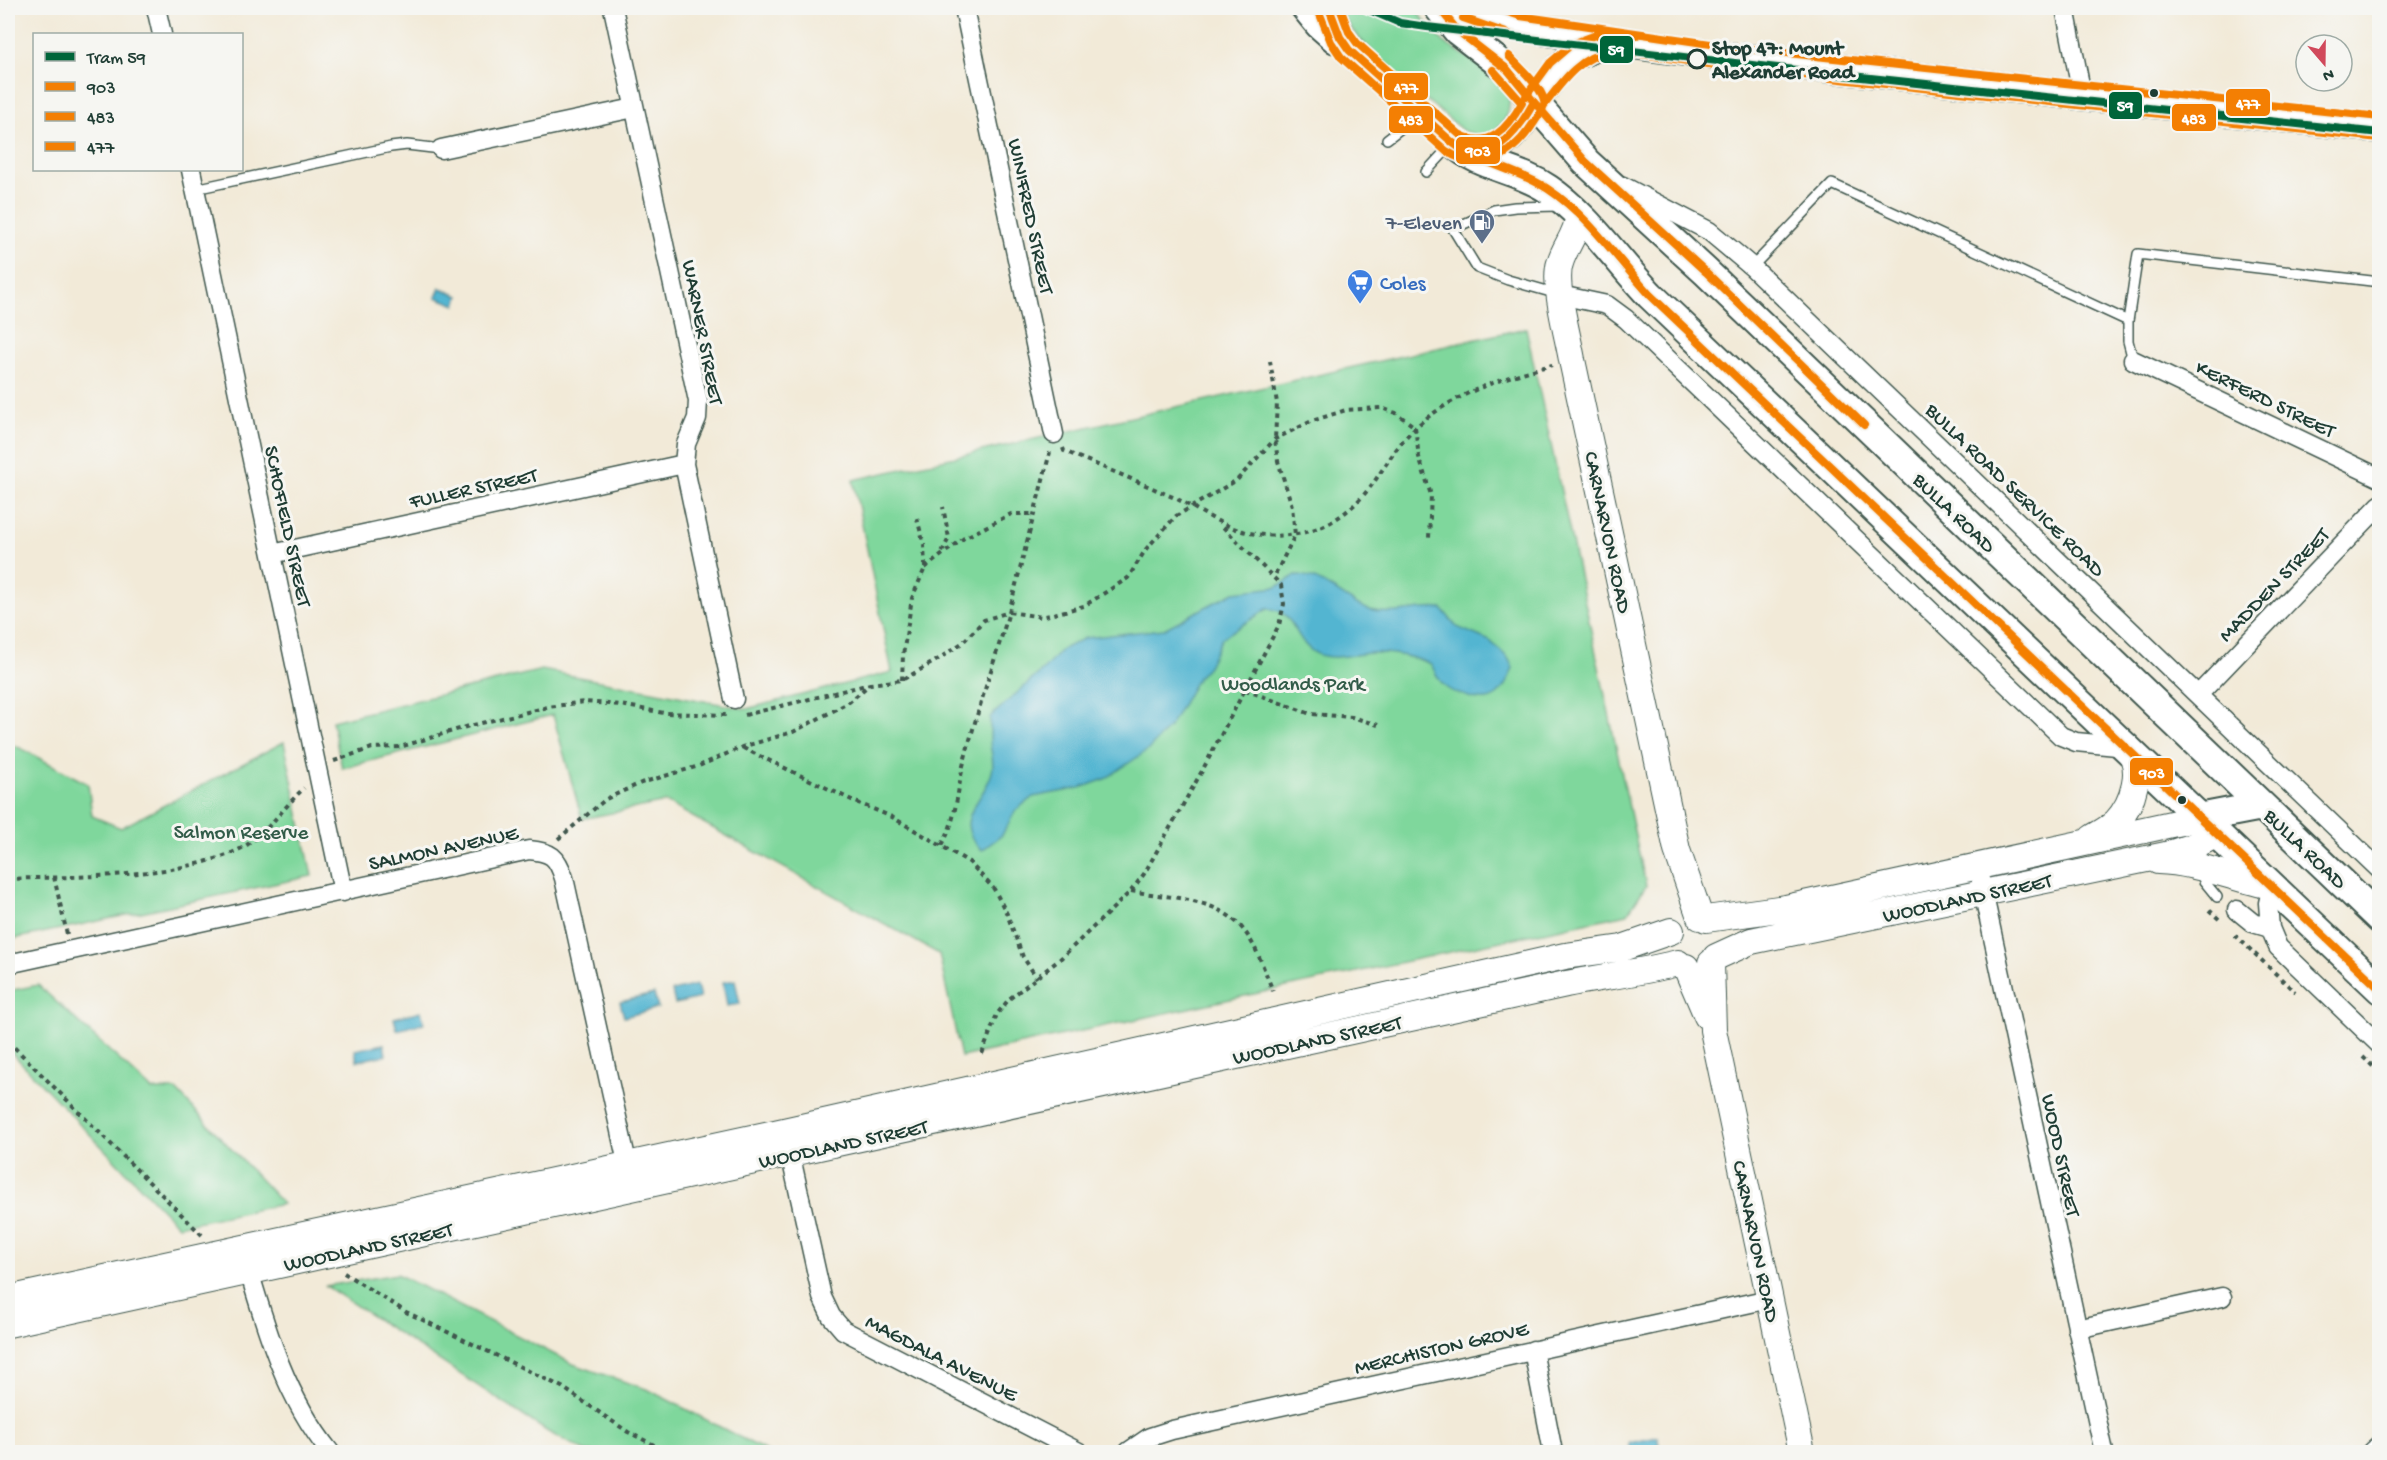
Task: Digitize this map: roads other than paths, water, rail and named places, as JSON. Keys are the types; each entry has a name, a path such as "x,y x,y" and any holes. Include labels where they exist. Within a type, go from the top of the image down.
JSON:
{"main road":[{"path":"1311,8 1340,37 1349,50 1453,143 1473,158 1543,186 1575,212 1650,295 2379,988"},
{"name":"BULLA ROAD","path":"1439,8 1455,28 1507,69 1561,135 1598,173 1706,272 2379,919"},
{"path":"1466,8 1517,26 1730,57 2379,128"},
{"path":"1453,143 1468,152 1483,152 1494,148 1512,135 1558,70 1573,56 1609,41"},
{"name":"CARNARVON ROAD","path":"1575,212 1576,233 1560,261 1558,276 1560,295 1677,850 1689,922"},
{"path":"2078,844 2109,828 2129,802 2134,786 2135,771 2132,755 2127,747"},
{"path":"2208,826 2263,806"},
{"name":"WOODLAND STREET","path":"787,1143 1403,993 1565,956 1622,948 1689,922 1786,908 2078,844 2208,826"},
{"name":"WOODLAND STREET","path":"1713,960 1751,941 2140,861 2186,849 2208,826"},
{"path":"2140,861 2176,862 2240,880 2272,886"},
{"path":"1689,922 1713,925 1720,940 1713,960 1703,967 1682,965 1668,948 1689,922"},
{"name":"CARNARVON ROAD","path":"1713,960 1713,1030 1802,1452"},
{"name":"CARNARVON ROAD","path":"1682,965 1713,1030"},
{"name":"WOODLAND STREET","path":"8,1324 61,1300 237,1257 787,1143 1409,1019 1566,984 1628,972 1682,965"},
{"path":"1403,993 1409,1019"},
{"name":"WOODLAND STREET","path":"8,1299 61,1300 237,1257 318,1257 630,1177"}],"street":[{"path":"156,8 162,33"},
{"name":"WARNER STREET","path":"612,8 698,401 697,418 686,444 684,464 734,699"},
{"name":"WINIFRED STREET","path":"964,8 1054,434"},
{"path":"2065,8 2082,95"},
{"path":"441,149 634,108"},
{"name":"SCHOFIELD STREET","path":"191,171 343,892"},
{"name":"BULLA ROAD SERVICE ROAD","path":"1598,173 1695,222 1717,236 1752,267 2379,870"},
{"path":"1560,295 1607,305 1626,319 2061,736 2076,742 2127,747"},
{"name":"KERFERD STREET","path":"2133,360 2379,478"},
{"name":"FULLER STREET","path":"272,554 684,464"},
{"name":"MADDEN STREET","path":"2198,694 2379,505"},
{"name":"SALMON AVENUE","path":"8,964 529,850 544,851 554,857 564,878 630,1177"},
{"name":"WOOD STREET","path":"1978,867 2104,1452"},
{"path":"2272,886 2268,910 2270,928 2278,947 2379,1045"},
{"path":"2237,910 2255,924 2270,928"},
{"name":"MAGDALA AVENUE","path":"787,1143 822,1297 831,1316 843,1330 1079,1452"},
{"path":"237,1257 273,1351 296,1402 330,1452"},
{"path":"2077,1329 2222,1297"},
{"name":"MERCHISTON GROVE","path":"1128,1452 1150,1437 1172,1430 1769,1299"},
{"path":"1533,1350 1553,1452"},
{"path":"2372,1452 2379,1444"}],"lane":[{"path":"1387,139 1420,114"},
{"path":"1426,172 1453,143"},
{"path":"195,189 391,147 406,145 441,149"},
{"path":"1752,267 1832,184 2128,321"},
{"path":"1560,295 1508,280 1477,268 1453,229 1494,210 1515,207 1575,212"},
{"path":"2133,360 2128,341 2128,321 2138,254 2379,282"},
{"path":"2199,868 2204,881 2217,897"}],"water":[{"path":"440,288 459,296 456,305 436,297"},
{"path":"1296,575 1324,583 1367,609 1395,612 1442,609 1457,627 1490,641 1508,658 1513,668 1506,684 1492,698 1478,699 1449,690 1439,680 1431,664 1409,657 1379,653 1339,657 1320,655 1305,644 1284,614 1277,610 1267,609 1222,638 1208,666 1198,677 1170,726 1148,750 1105,779 1080,788 1033,797 1016,810 1002,835 982,850 973,839 969,829 969,820 993,768 990,717 1045,668 1061,650 1085,638 1164,629 1234,592 1277,587"},
{"path":"735,980 740,1004 727,1006 723,982"},
{"path":"697,985 700,998 675,1004 672,991"},
{"path":"654,994 658,1008 624,1017 620,1002"},
{"path":"421,1011 424,1023 397,1030 394,1018"},
{"path":"384,1044 386,1055 357,1061 355,1050"},
{"path":"1658,1437 1661,1448 1631,1452 1629,1443"}],"tram line":[{"name":"59","path":"1365,8 1400,23 1427,27 1769,67 2380,133"}],"place":[{"name":"Stop 47: Mount Alexander Road","path":"1697,59"},
{"name":"7-Eleven","path":"1482,245"},
{"name":"Coles","path":"1360,305"}],"park label":[{"name":"Woodlands Park","path":"1293,683"},
{"name":"Salmon Reserve","path":"241,831"}]}
